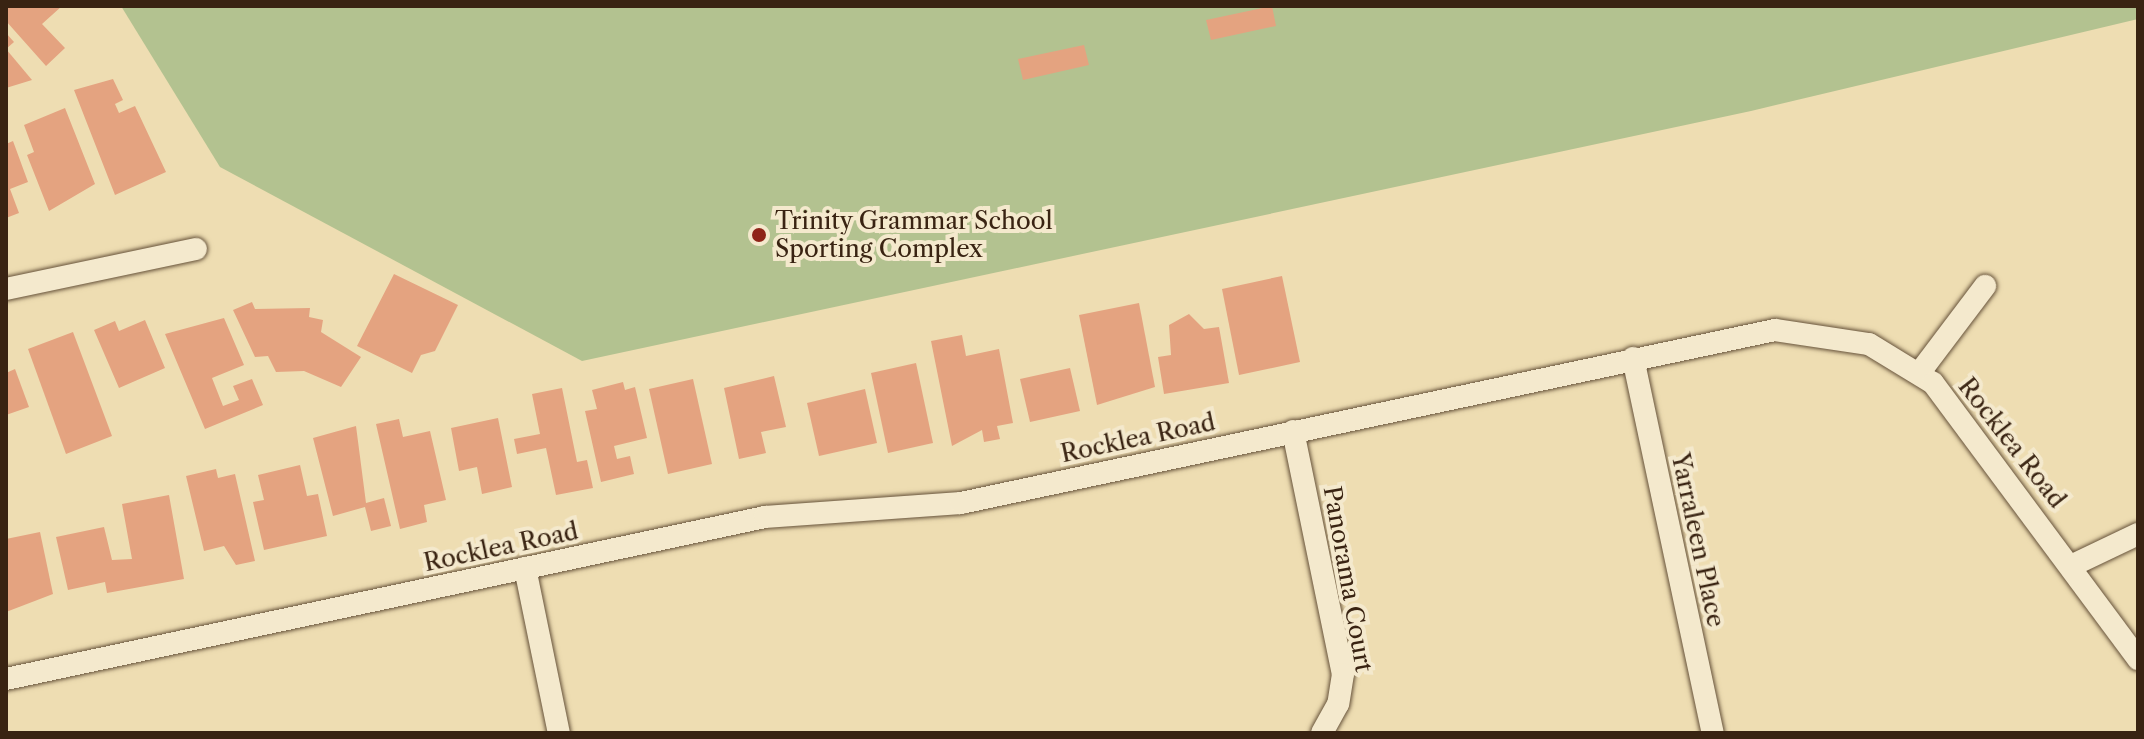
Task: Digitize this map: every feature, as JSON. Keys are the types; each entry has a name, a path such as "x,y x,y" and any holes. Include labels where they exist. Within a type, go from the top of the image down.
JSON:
{"street":[{"path":"6,289 196,249"},
{"path":"1920,372 1985,286"},
{"name":"Rocklea Road","path":"6,679 765,517 947,505 1633,358 1804,330 1869,344 1920,372 1966,420 2138,659"},
{"name":"Yarraleen Place","path":"1633,358 1713,733"},
{"name":"Panorama Court","path":"1293,431 1343,674 1338,704 1322,733"},
{"path":"2073,565 2138,534"},
{"path":"525,568 559,733"}],"green space":[{"name":"Trinity Grammar School Sporting Complex","path":"121,6 2138,6 2138,19 1751,111 582,361 220,167"}],"building":[{"path":"6,6 62,6 42,24 65,48 46,66 6,21"},
{"path":"1272,6 1276,26 1211,40 1206,20"},
{"path":"6,33 14,42 6,49"},
{"path":"1084,45 1089,65 1023,80 1018,59"},
{"path":"6,49 32,80 6,88"},
{"path":"113,79 123,100 115,104 119,113 135,106 166,172 115,195 74,90"},
{"path":"65,108 95,184 49,211 27,155 34,152 24,125"},
{"path":"13,141 28,182 10,189 19,213 6,218 6,144"},
{"path":"394,274 458,305 435,351 421,355 412,373 357,346"},
{"path":"1282,276 1300,362 1239,375 1222,289"},
{"path":"252,302 255,309 310,308 309,317 323,320 321,332 361,357 341,387 304,371 276,372 268,356 255,357 233,310"},
{"path":"1139,303 1155,387 1097,405 1079,315"},
{"path":"1189,314 1204,329 1219,327 1229,383 1164,394 1158,357 1171,355 1169,325"},
{"path":"224,318 244,365 212,378 223,406 239,400 233,386 252,379 263,405 205,429 165,334"},
{"path":"145,320 165,368 119,388 94,330 115,321 119,331"},
{"path":"73,332 112,436 66,454 28,349"},
{"path":"962,335 966,356 999,349 1013,423 997,426 1000,439 984,442 982,430 952,446 931,341"},
{"path":"916,363 933,443 888,453 871,373"},
{"path":"1070,368 1080,411 1030,422 1020,379"},
{"path":"15,369 29,407 6,415 6,373"},
{"path":"774,376 786,427 761,432 766,453 739,459 724,388"},
{"path":"693,379 712,464 668,474 649,389"},
{"path":"623,382 625,390 635,387 647,438 614,446 617,459 630,456 634,474 601,482 585,411 597,409 592,390"},
{"path":"562,388 577,462 587,460 593,488 556,495 546,448 517,454 514,439 540,434 532,394"},
{"path":"865,389 877,443 819,456 807,403"},
{"path":"498,418 512,487 482,494 477,467 459,471 451,428"},
{"path":"399,419 403,437 430,431 446,500 424,505 427,522 400,529 376,424"},
{"path":"356,426 366,503 384,498 391,526 371,531 365,507 333,516 313,438"},
{"path":"300,465 307,496 318,494 327,536 264,550 253,502 264,500 258,475"},
{"path":"216,469 218,478 235,474 255,561 236,565 224,546 204,551 186,476"},
{"path":"169,495 184,579 107,593 105,582 68,590 56,537 104,527 112,560 132,559 122,504"},
{"path":"40,532 53,594 6,612 6,539"}],"place":[{"name":"Trinity Grammar School Sporting Complex","path":"759,235"}]}
